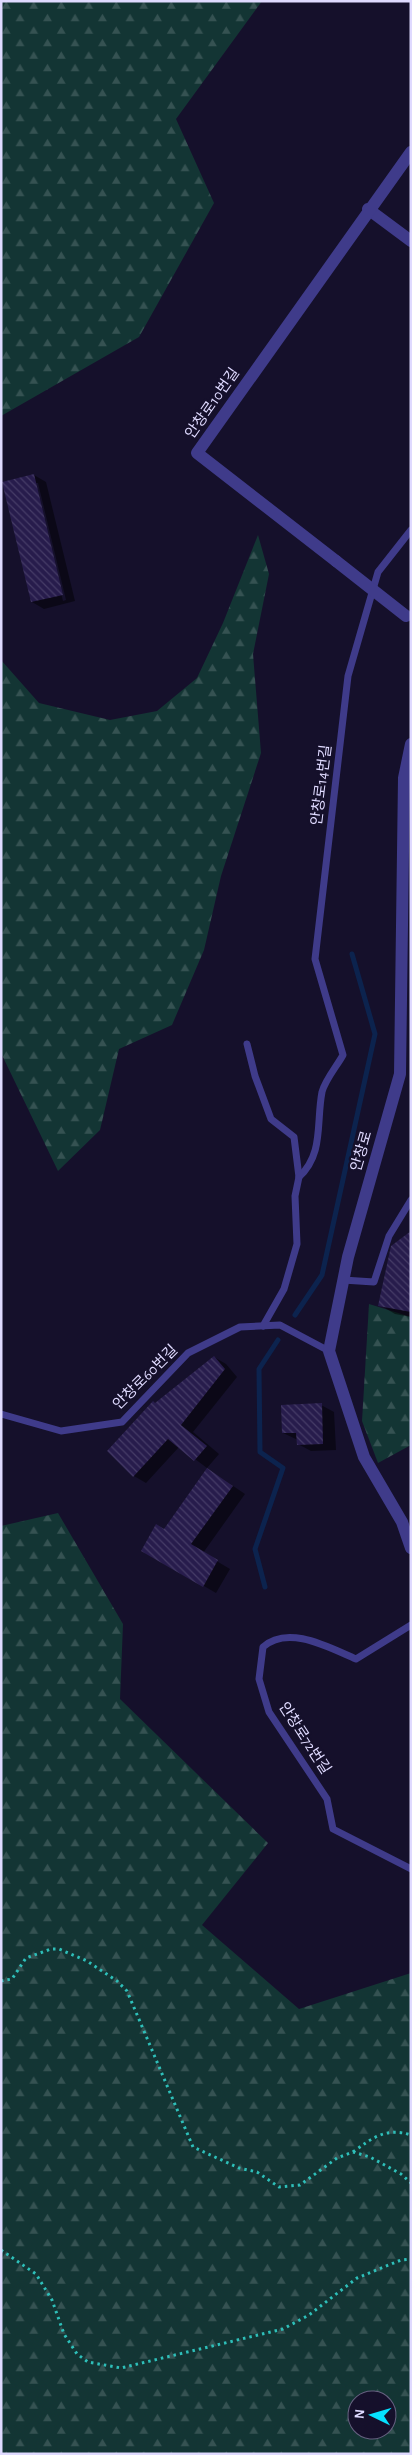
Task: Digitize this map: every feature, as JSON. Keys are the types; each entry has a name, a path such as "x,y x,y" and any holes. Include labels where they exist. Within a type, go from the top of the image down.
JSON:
{"street":[{"name":"안창로10번길","path":"409,617 197,453 368,209 411,152"},
{"path":"368,209 411,241"},
{"name":"안창로","path":"411,744 404,778 400,1074 348,1257 330,1351 364,1457 402,1522 411,1548"}],"lane":[{"name":"안창로14번길","path":"300,1177 309,1168 320,1138 322,1091 343,1055 315,959 348,676 378,572 411,530"},
{"path":"248,1044 255,1076 271,1119 294,1138 300,1177 295,1196 298,1244 284,1289 263,1326"},
{"path":"343,1280 374,1282 389,1236 411,1200"},
{"name":"안창로60번길","path":"1,1414 60,1431 122,1422 188,1353 240,1327 280,1325 330,1351"},
{"name":"안창로72번길","path":"411,1625 356,1659 311,1640 286,1637 271,1640 263,1647 259,1679 269,1712 328,1799 333,1829 411,1869"}],"path":[{"path":"1,1981 12,1978 26,1958 51,1949 60,1949 87,1961 117,1981 127,1991 193,2147 240,2168 257,2172 280,2187 300,2185 337,2158 353,2152 377,2135 402,2133 411,2136"},
{"path":"353,2152 370,2157 401,2174 411,2183"},
{"path":"1,2250 36,2274 52,2300 64,2334 76,2354 88,2362 121,2368 283,2329 309,2314 357,2278 401,2260 411,2259"}],"green space":[{"path":"1,1 262,1 176,119 214,203 139,337 1,416"},
{"path":"258,535 269,574 253,654 261,753 221,876 204,950 172,1025 119,1049 100,1130 58,1171 1,1053 1,660 39,703 110,720 157,711 197,678 223,623"},
{"path":"369,1304 411,1317 411,1445 378,1463 362,1421"},
{"path":"58,1513 123,1624 120,1699 268,1843 202,1925 299,2009 411,1973 411,2454 1,2454 1,1526"}],"building":[{"path":"34,474 63,595 31,602 2,482"},
{"path":"411,1231 411,1312 378,1306 391,1246"},
{"path":"214,1356 225,1369 181,1425 207,1446 194,1461 168,1439 133,1477 107,1451 153,1401 155,1403"},
{"path":"322,1403 323,1444 297,1445 296,1433 282,1433 281,1405"},
{"path":"207,1468 233,1486 191,1544 218,1560 203,1587 141,1551 156,1524 164,1529"}],"waterway":[{"path":"295,1315 322,1275 375,1034 352,954"},
{"path":"265,1587 255,1549 283,1468 260,1452 259,1369 278,1340"}]}
